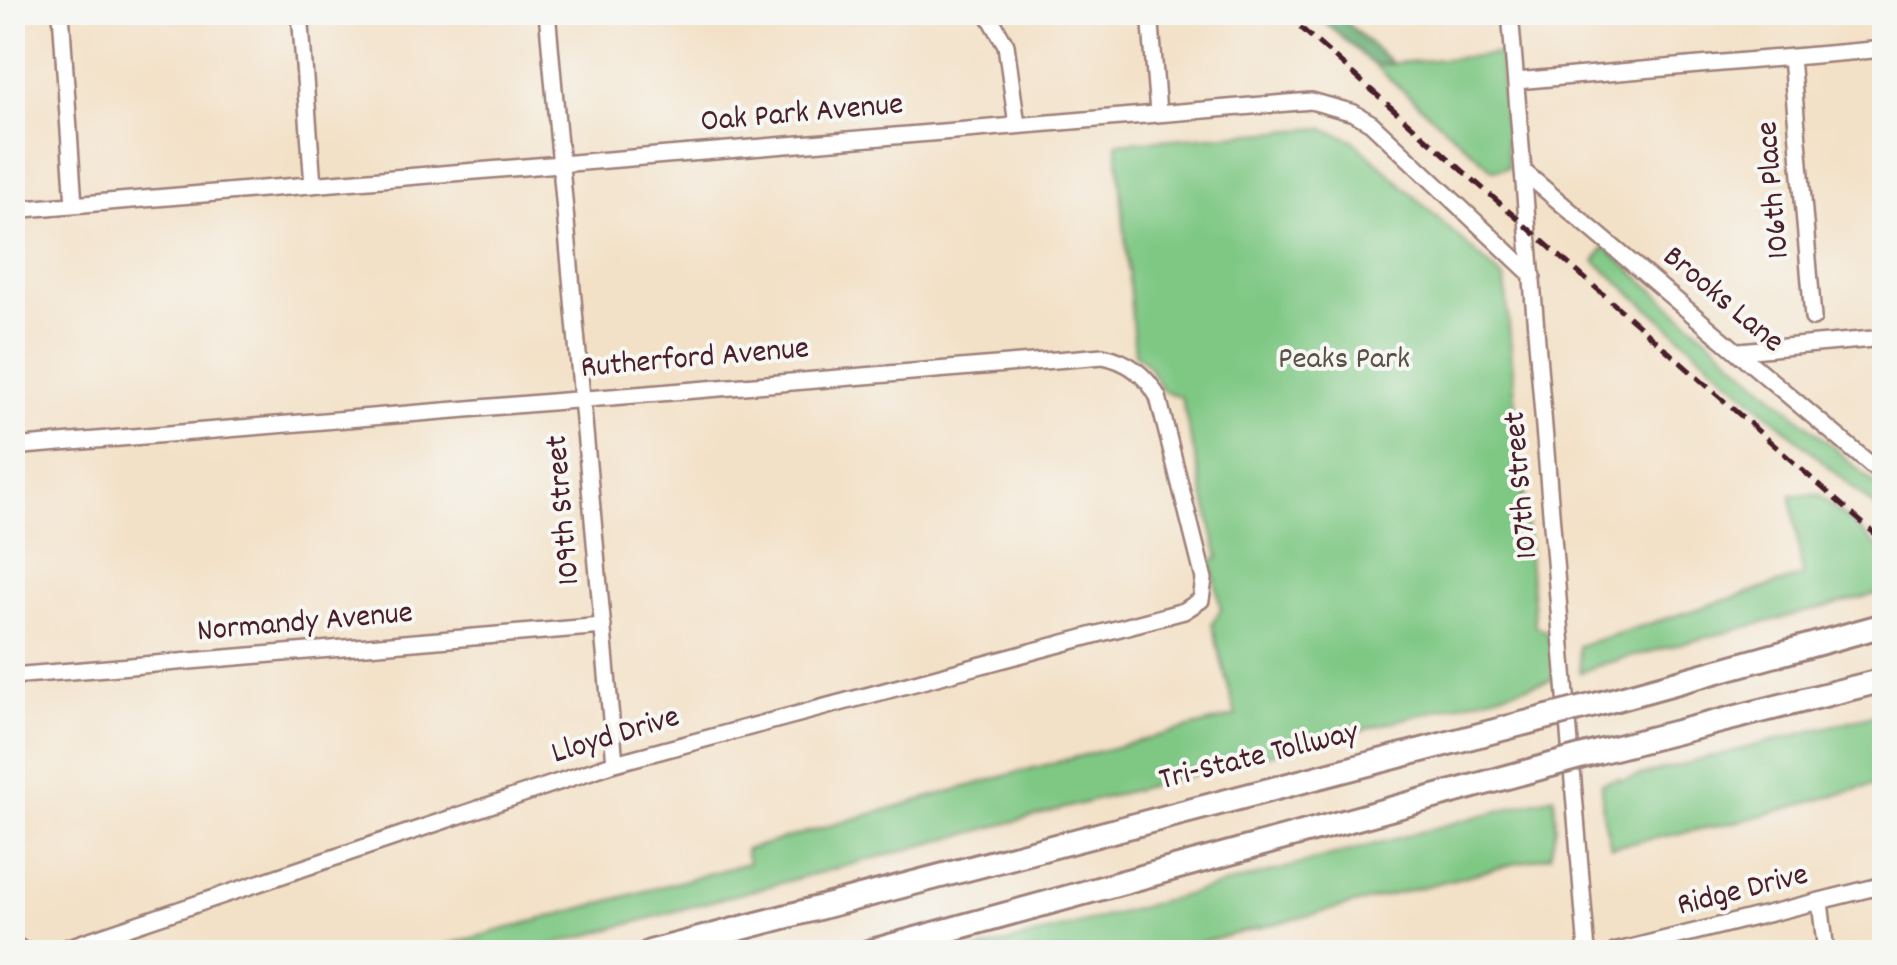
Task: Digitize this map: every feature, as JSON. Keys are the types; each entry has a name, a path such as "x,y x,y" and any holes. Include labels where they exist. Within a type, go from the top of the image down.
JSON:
{"highway":[{"name":"Tri-State Tollway","path":"650,952 1595,705 1884,625"},
{"path":"868,952 1598,752 1882,681"}],"street":[{"path":"61,12 74,205"},
{"path":"300,12 313,184"},
{"name":"109th Street","path":"547,12 616,763"},
{"path":"987,12 1006,44 1017,125"},
{"path":"1150,12 1158,113"},
{"name":"107th Street","path":"1510,12 1587,952"},
{"path":"1516,81 1884,49"},
{"name":"106th Place","path":"1792,57 1813,318"},
{"name":"Oak Park Avenue","path":"12,210 1311,101 1354,112 1371,123 1532,276"},
{"name":"Brooks Lane","path":"1522,171 1884,476"},
{"path":"1740,351 1884,338"},
{"name":"Rutherford Avenue","path":"12,447 1084,356 1114,358 1140,374 1158,397 1204,579 1201,600"},
{"name":"Lloyd Drive","path":"54,952 616,763 1184,610 1201,600"},
{"name":"Normandy Avenue","path":"12,676 603,626"},
{"name":"Ridge Drive","path":"1614,952 1884,886"},
{"path":"1820,902 1826,952"},
{"path":"12,942 28,952"}],"green space":[{"path":"1314,13 1335,13 1393,64 1374,65"},
{"path":"1500,54 1508,168 1493,170 1374,65"},
{"name":"Peaks Park","path":"1322,128 1352,139 1505,280 1535,626 1548,634 1551,641 1555,679 528,952 421,952 748,863 745,850 1026,770 1236,716 1212,624 1221,609 1211,561 1219,558 1181,397 1162,390 1148,365 1135,354 1117,143"},
{"path":"1605,247 1884,492 1884,515 1595,261"},
{"path":"1791,495 1820,495 1884,552 1884,592 1580,673 1578,646 1803,576"},
{"path":"1884,712 1884,782 1741,821 1611,847 1601,783"},
{"path":"1554,796 1556,826 1550,855 1163,952 973,952"}],"railway":[{"path":"1283,12 1884,542"}]}
